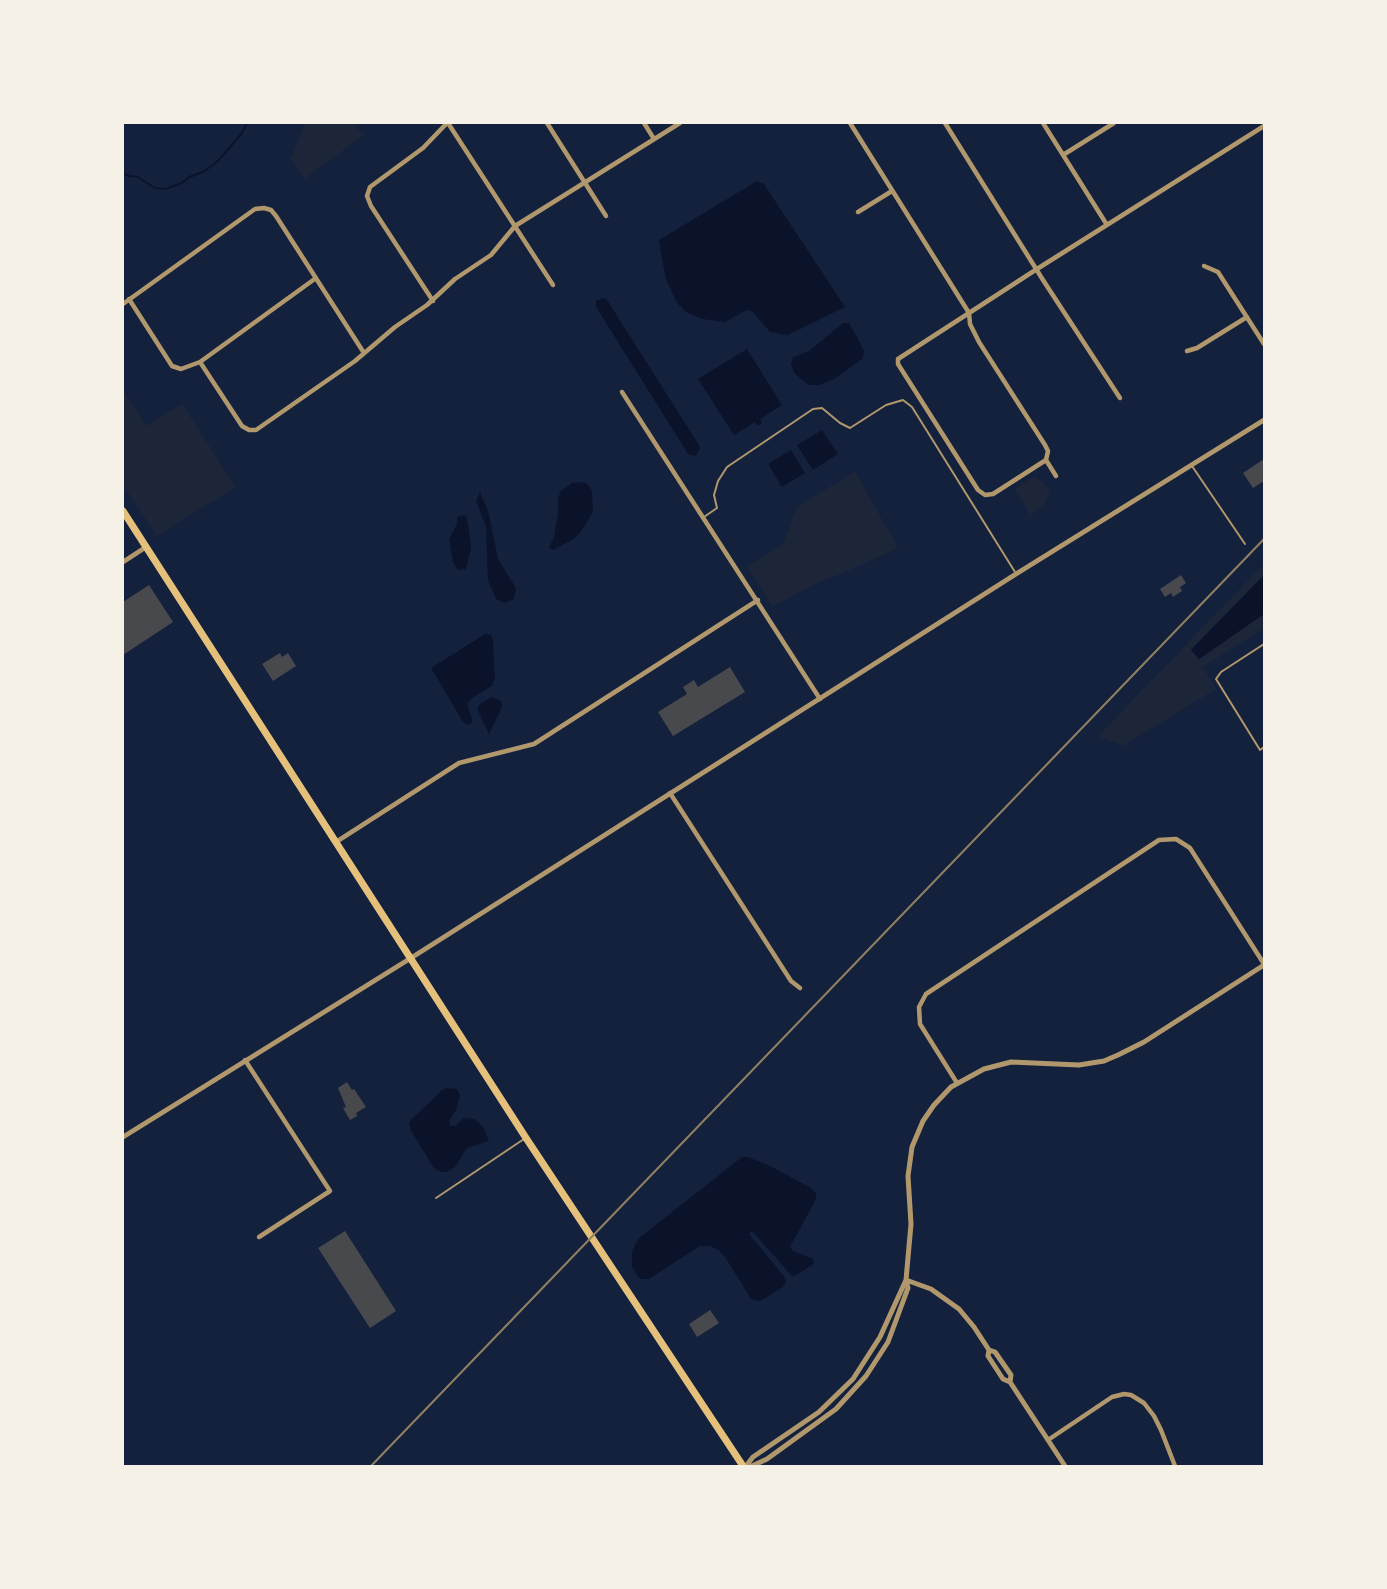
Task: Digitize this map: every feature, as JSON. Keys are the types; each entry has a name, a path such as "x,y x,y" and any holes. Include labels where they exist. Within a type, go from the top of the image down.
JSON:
{"main road":[{"path":"123,511 526,1138 744,1466"}],"street":[{"path":"433,301 371,206 367,196 370,187 423,148 448,123 553,285"},
{"path":"547,123 606,216"},
{"path":"644,123 654,139"},
{"path":"200,362 242,426 249,430 256,430 433,301 455,279 490,255 515,226 680,123"},
{"path":"850,123 969,313 970,324 979,342 1045,445 1048,451 1046,460 1056,476"},
{"path":"945,123 1120,398"},
{"path":"1043,123 1107,225"},
{"path":"1063,155 1114,123"},
{"path":"1046,460 993,494 984,495 978,490 898,364 898,359 1264,126"},
{"path":"858,212 892,191"},
{"path":"123,304 255,209 264,208 271,210 276,216 364,353"},
{"path":"1204,266 1218,272 1264,344"},
{"path":"129,300 172,366 181,369 200,362 316,278"},
{"path":"1187,351 1197,348 1247,317"},
{"path":"622,392 820,699"},
{"path":"123,1137 1264,420"},
{"path":"123,562 146,547"},
{"path":"336,842 459,763 534,744 758,600"},
{"path":"670,793 791,981 800,988"},
{"path":"744,1466 753,1457 819,1412 853,1379 880,1337 906,1280 910,1240 908,1176 912,1147 918,1130 940,1099 957,1083 984,1069 1011,1062 1079,1065 1118,1055 1144,1042 1264,965 1192,851 1182,842 1172,839 1162,839 1153,843 924,997 919,1007 918,1017 921,1027 957,1083"},
{"path":"245,1060 330,1191 259,1237"},
{"path":"906,1280 931,1289 967,1317 989,1350 988,1356 1003,1379 1010,1382 1065,1466"},
{"path":"752,1466 759,1464 818,1424 860,1385 892,1332 908,1288 906,1280"},
{"path":"1048,1440 1112,1397 1131,1395 1144,1403 1154,1416 1174,1466"}],"lane":[{"path":"704,517 717,508 714,495 718,481 727,467 813,409 822,408 850,428 886,405 903,400 912,406 1016,574"},
{"path":"1192,466 1245,544"},
{"path":"1264,644 1221,672 1216,679 1260,750 1264,747"},
{"path":"436,1198 526,1138"}],"shaded area":[{"path":"305,123 354,123 363,136 304,179 291,159"},
{"path":"757,181 764,184 845,307 788,335 770,332 752,311 747,310 725,322 702,319 686,312 677,303 666,279 659,240"},
{"path":"603,298 607,300 699,445 700,448 694,456 688,454 596,307 596,301"},
{"path":"843,323 849,323 857,337 864,351 863,358 836,378 820,385 809,385 794,373 791,364 793,357 809,351"},
{"path":"747,349 782,405 760,419 762,423 758,426 755,422 734,435 698,379"},
{"path":"123,390 146,426 182,404 236,487 157,536 123,485"},
{"path":"822,430 838,454 813,470 797,445"},
{"path":"791,450 805,473 782,487 768,464"},
{"path":"855,471 898,548 815,584 772,607 748,566 783,545 796,508"},
{"path":"1035,476 1050,490 1044,506 1031,515 1014,489"},
{"path":"572,483 587,484 592,491 593,512 580,533 553,550 549,547 554,537 558,498 561,491"},
{"path":"480,492 489,514 498,559 516,588 514,599 505,603 496,599 488,580 486,527 476,501"},
{"path":"463,515 467,517 471,547 466,569 458,570 453,562 449,539 457,524 457,517"},
{"path":"1264,564 1264,575 1191,649 1199,659 1264,614 1264,628 1203,667 1216,689 1123,746 1098,736"},
{"path":"1264,575 1264,614 1199,659 1191,650"},
{"path":"485,634 491,635 493,641 495,677 492,686 472,698 467,704 472,719 468,725 463,722 431,668"},
{"path":"492,697 501,701 502,707 489,734 477,709 480,704"},
{"path":"457,1089 460,1095 456,1110 449,1121 450,1126 455,1126 463,1118 474,1119 484,1128 489,1141 467,1148 455,1167 447,1172 441,1172 434,1168 411,1131 409,1122 442,1090"},
{"path":"742,1157 748,1157 770,1166 816,1193 816,1199 790,1247 793,1251 813,1259 814,1264 793,1277 752,1231 749,1234 783,1275 786,1282 783,1287 762,1300 751,1299 727,1260 719,1250 710,1246 700,1246 649,1279 638,1277 632,1267 632,1251 638,1239"}],"building":[{"path":"1264,459 1264,481 1253,488 1243,473"},
{"path":"1181,575 1186,583 1180,587 1182,591 1173,597 1171,593 1165,597 1160,589"},
{"path":"149,585 173,622 123,655 123,602"},
{"path":"280,653 282,657 288,653 296,666 273,681 262,664"},
{"path":"730,667 745,692 673,736 658,712 687,694 683,687 694,680 698,687"},
{"path":"347,1082 366,1107 350,1120 343,1108 346,1107 338,1088"},
{"path":"345,1231 396,1311 370,1328 318,1248"},
{"path":"710,1310 719,1323 697,1337 689,1324"}],"waterway":[{"path":"123,173 138,177 155,188 165,189 182,183 218,161 242,133 247,123"}],"railway":[{"path":"371,1466 1264,539"}]}
